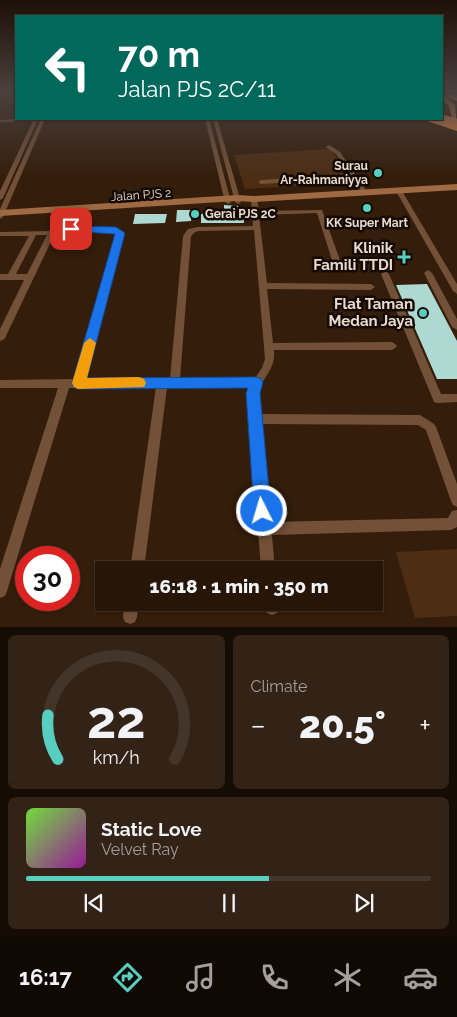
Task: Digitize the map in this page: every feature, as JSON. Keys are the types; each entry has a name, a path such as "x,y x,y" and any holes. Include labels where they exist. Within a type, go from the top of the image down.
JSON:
{"highway":[{"path":"437,121 457,125"}],"main road":[{"name":"Jalan PJS 2","path":"1,215 457,187"},
{"name":"Jalan PJS 2","path":"1,215 62,213 233,200"}],"street":[{"path":"0,198 35,121"},
{"path":"1,215 42,121"},
{"path":"208,121 233,200"},
{"path":"216,121 233,200"},
{"path":"329,148 338,153 365,193"},
{"path":"261,182 354,176"},
{"path":"399,191 457,291"},
{"path":"254,199 270,359 267,371 256,382 253,393 267,561"},
{"path":"256,213 320,211 337,263"},
{"path":"0,338 62,213"},
{"path":"139,561 169,383 187,236 198,229 258,228"},
{"path":"0,234 116,230 120,233 78,383"},
{"path":"11,277 34,233"},
{"path":"428,273 457,327"},
{"path":"385,274 438,399 457,398"},
{"path":"0,277 30,277"},
{"path":"263,286 371,287"},
{"path":"269,347 392,346"},
{"path":"0,384 256,382"},
{"path":"0,592 65,383"},
{"path":"255,419 420,420 430,427 457,501"},
{"path":"264,529 454,520"}],"shaded area":[{"path":"330,149 338,159 350,183 245,189 234,155"},
{"path":"457,549 457,616 415,618 396,552"}],"building":[{"path":"224,205 238,206 238,213 243,213 244,223 201,223 201,214 224,213"},
{"path":"177,210 192,210 191,221 176,222"},
{"path":"135,214 167,214 165,223 133,224"},
{"name":"Flat Taman Medan Jaya","path":"427,284 457,341 457,379 437,379 396,285"}],"slow traffic":[{"path":"90,343 78,383 139,383"}],"place":[{"name":"Surau Ar-Rahmaniyya","path":"378,173"},
{"name":"KK Super Mart","path":"367,208"},
{"name":"Gerai PJS 2C","path":"195,214"},
{"name":"Klinik Famili TTDI","path":"404,257"},
{"name":"Flat Taman Medan Jaya","path":"423,313"}],"route":[{"path":"71,229 116,230 120,233 78,383 256,382 253,393 262,511"}]}
